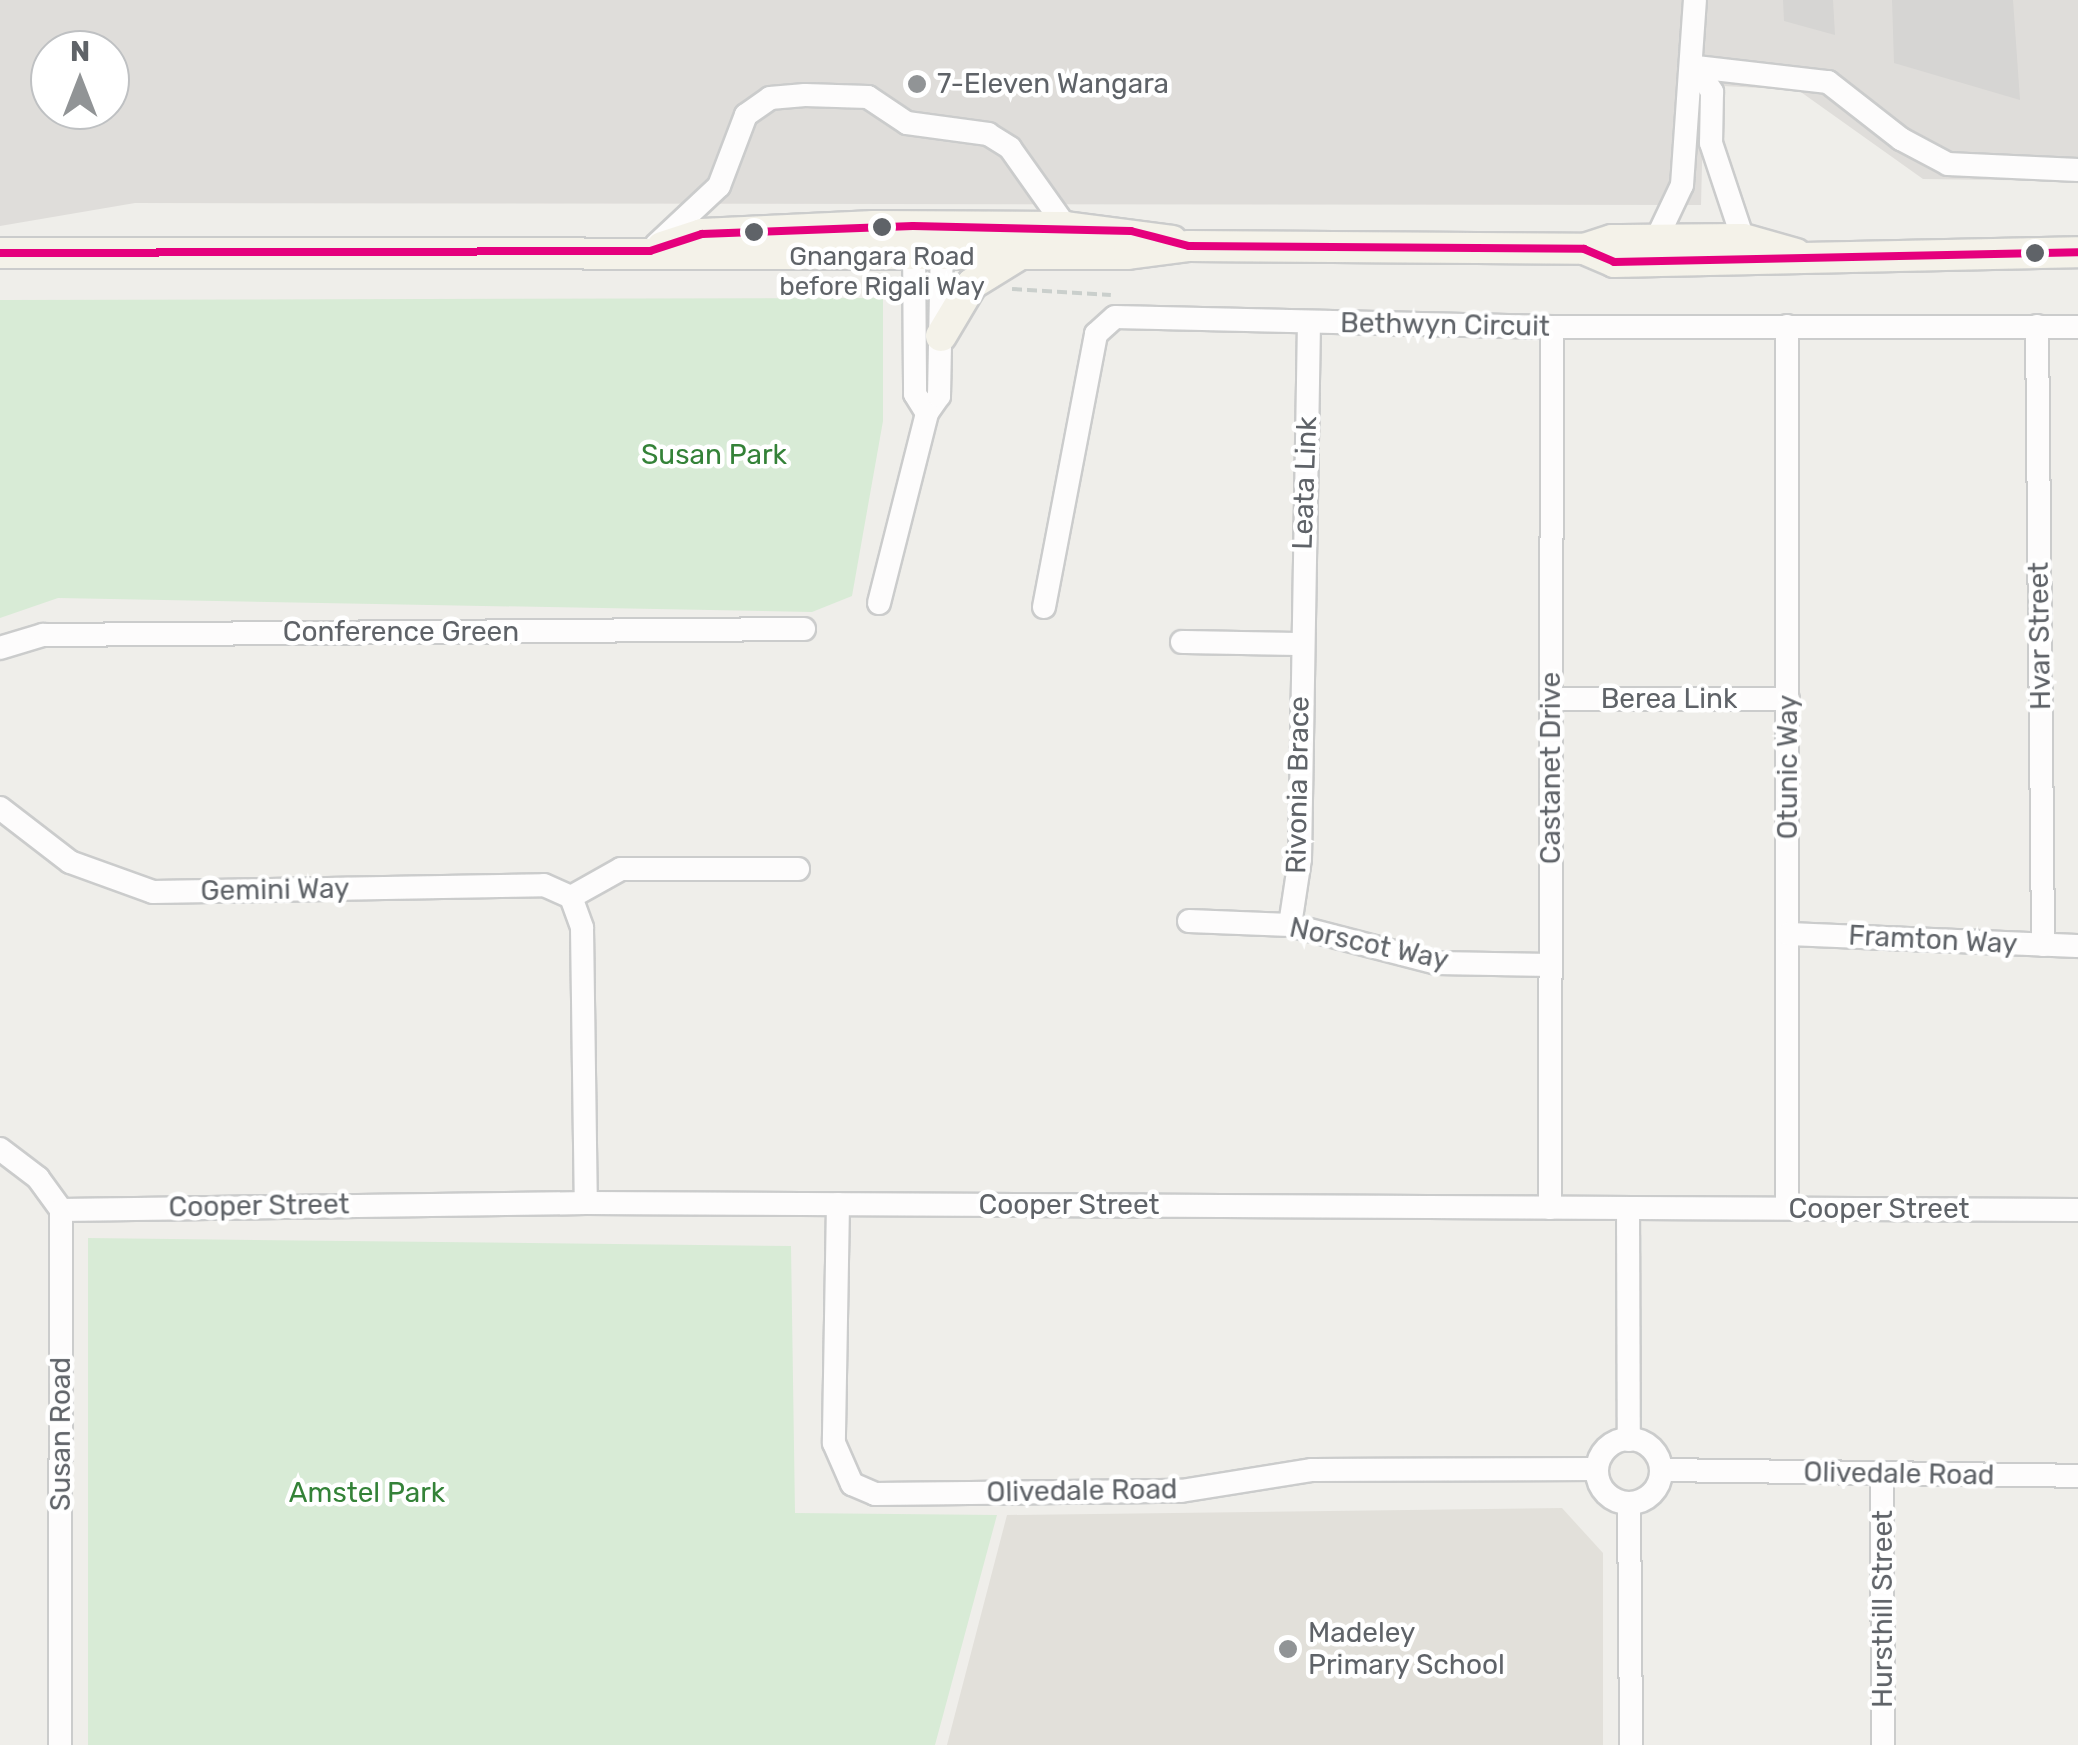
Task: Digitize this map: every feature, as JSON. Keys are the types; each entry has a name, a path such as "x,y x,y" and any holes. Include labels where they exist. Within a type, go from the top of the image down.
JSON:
{"main road":[{"path":"0,254 650,251 928,239 1066,227 1131,231 1190,246"},
{"path":"928,239 1025,252 1190,246 1584,249 1656,240 1743,239 1796,254 2078,252"},
{"path":"1584,249 1614,262 1773,262 1796,254"},
{"path":"941,336 972,284 1025,252"}],"street":[{"path":"1656,240 1682,185 1684,101 1696,67 1695,0"},
{"path":"1696,67 1828,82 1901,139 1948,164 2078,170"},
{"path":"1696,67 1712,92 1711,143 1743,239"},
{"path":"650,251 719,186 746,114 770,98 805,95 868,97 907,123 988,134 1010,148 1066,227"},
{"path":"880,603 927,413 940,396 941,336 928,239"},
{"path":"927,413 916,394 928,239"},
{"name":"Bethwyn Circuit","path":"1044,606 1096,334 1116,316 1552,328 2078,326"},
{"name":"Leata Link","path":"1300,644 1310,322"},
{"name":"Otunic Way","path":"1787,326 1787,1208"},
{"name":"Hvar Street","path":"2037,326 2043,946"},
{"name":"Castanet Drive","path":"1550,1208 1552,328"},
{"name":"Conference Green","path":"0,648 43,635 804,629"},
{"path":"1182,642 1300,644"},
{"name":"Rivonia Brace","path":"1290,925 1300,859 1300,644"},
{"name":"Berea Link","path":"1551,699 1788,699"},
{"name":"Gemini Way","path":"0,808 70,862 152,892 544,885 571,897"},
{"path":"586,1203 582,928 571,897 621,868 798,868"},
{"name":"Norscot Way","path":"1189,921 1290,925 1436,963 1550,965"},
{"name":"Framton Way","path":"1788,934 2078,946"},
{"path":"0,1149 38,1178 61,1210"},
{"name":"Cooper Street","path":"61,1210 586,1203 2078,1210"},
{"name":"Olivedale Road","path":"838,1204 834,1443 852,1484 875,1494 1181,1491 1312,1470 1597,1469"},
{"path":"1628,1208 1630,1440"},
{"name":"Susan Road","path":"60,1745 61,1210"},
{"path":"1630,1440 1650,1447 1661,1470 1654,1491 1630,1503 1609,1496 1597,1469 1606,1449 1630,1440"},
{"name":"Olivedale Road","path":"1661,1470 2078,1476"},
{"name":"Hursthill Street","path":"1882,1474 1883,1745"},
{"path":"1630,1503 1631,1745"}],"shaded area":[{"path":"0,0 2078,0 2078,181 1923,179 1798,90 1704,85 1701,205 135,203 0,226"},
{"name":"Madeley Primary School","path":"1562,1508 1603,1553 1603,1745 947,1745 1007,1515"}],"green space":[{"name":"Susan Park","path":"883,298 883,421 852,596 812,612 58,598 0,618 0,300"},
{"name":"Amstel Park","path":"88,1238 791,1246 795,1513 997,1515 935,1745 88,1745"}],"building":[{"path":"1783,0 1833,0 1835,35 1784,21"},
{"path":"1892,0 2013,0 2020,100 1894,63"}],"transit line":[{"path":"0,253 650,251 702,234 913,226 1131,231 1189,246 1584,249 1614,262 2078,252"}],"place":[{"name":"7-Eleven Wangara","path":"917,84"},
{"name":"Gnangara Road before Rigali Way","path":"882,227"},
{"name":"Madeley Primary School","path":"1288,1649"}]}
